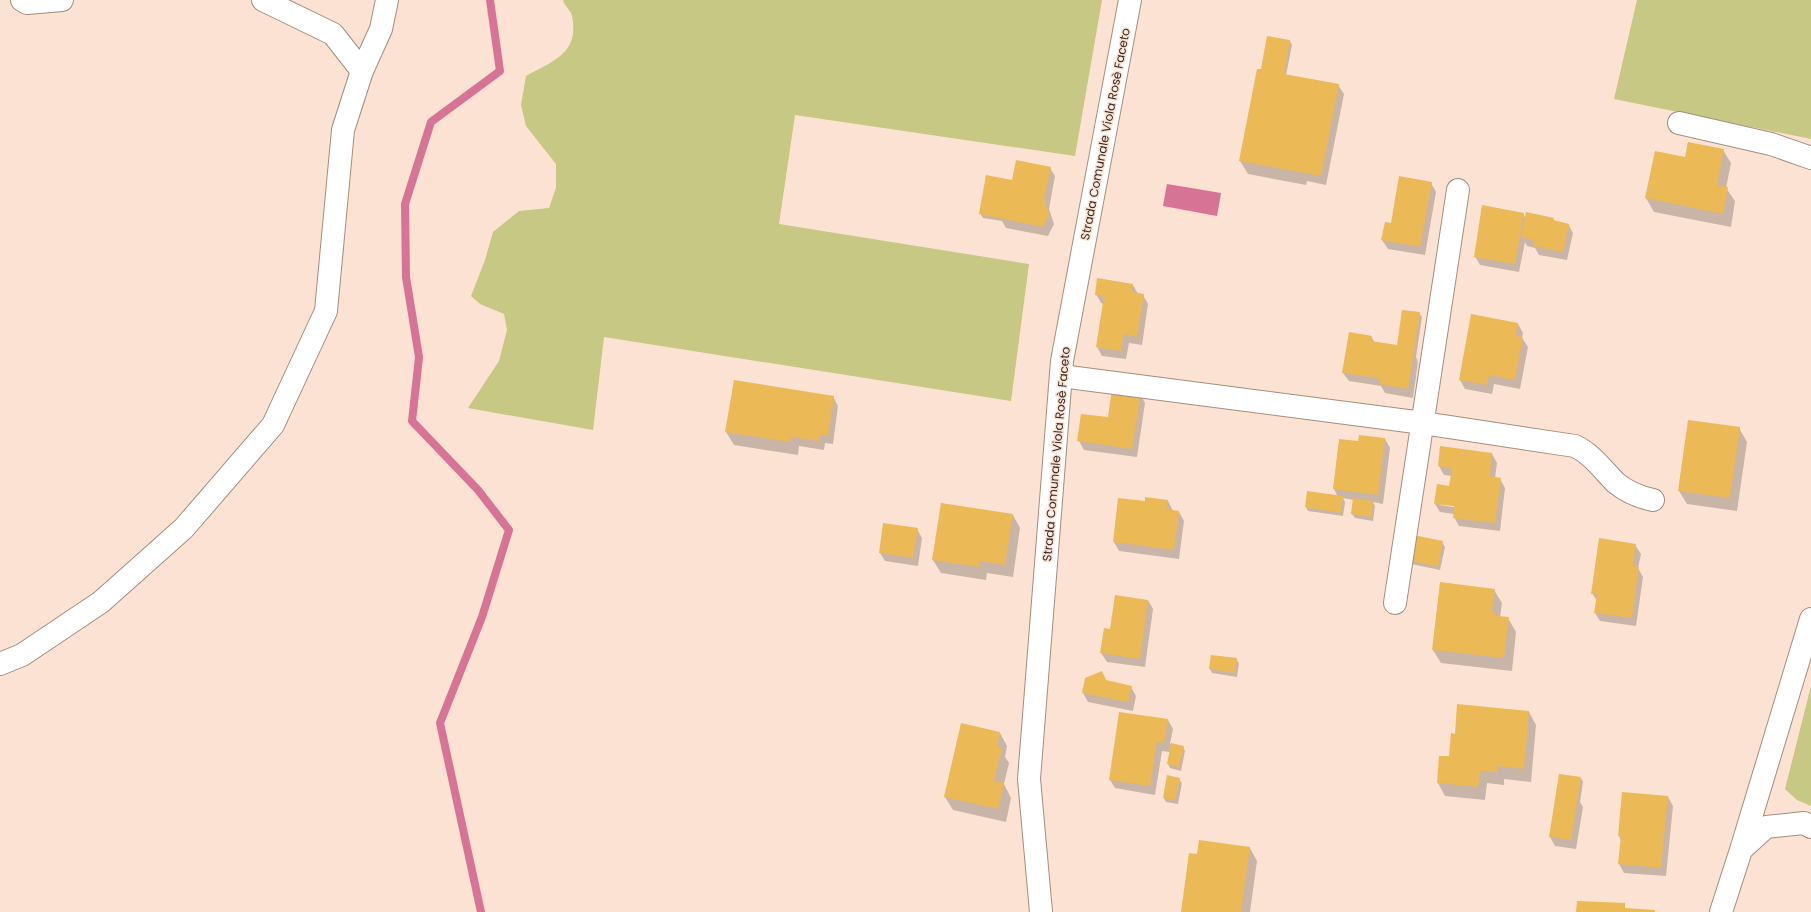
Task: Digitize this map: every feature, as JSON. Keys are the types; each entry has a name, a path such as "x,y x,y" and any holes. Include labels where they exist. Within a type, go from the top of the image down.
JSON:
{"street":[{"path":"22,0 27,3 62,0"},
{"path":"263,0 333,34 362,71"},
{"path":"0,664 22,655 101,602 184,528 272,425 326,311 343,130 362,71 381,29 387,0"},
{"name":"Strada Comunale Viola Rosè Faceto","path":"1041,912 1029,779 1062,361 1130,0"},
{"path":"1679,123 1771,144 1811,158"},
{"path":"1394,603 1458,190"},
{"path":"1061,376 1422,423 1575,446 1584,450 1617,484 1626,490 1652,500"},
{"path":"1721,912 1811,619"},
{"path":"1741,850 1766,827 1804,823 1811,827"}],"green space":[{"path":"563,0 1102,0 1075,156 795,115 779,224 1029,264 1011,401 604,337 593,430 468,408 499,361 507,330 504,314 480,304 471,296 485,260 493,232 519,211 549,208 556,188 556,164 526,126 521,105 526,76 555,60 568,47 572,39 572,16"},
{"path":"1637,0 1811,0 1811,139 1614,99"},
{"path":"1811,686 1811,806 1797,800 1785,789"}],"shaded area":[{"path":"1167,184 1221,193 1217,216 1163,206"}],"building":[{"path":"1267,36 1290,40 1284,74 1339,84 1321,176 1239,161 1257,69 1261,69"},
{"path":"1688,142 1724,149 1717,185 1728,187 1723,214 1645,198 1655,151 1685,157"},
{"path":"1016,160 1051,167 1044,199 1049,215 1043,227 979,214 986,175 1012,180"},
{"path":"1399,176 1432,182 1420,247 1381,240 1385,222 1391,223"},
{"path":"1482,205 1524,213 1515,264 1474,257"},
{"path":"1526,212 1554,218 1553,220 1569,224 1563,252 1533,246 1534,240 1521,237"},
{"path":"1097,278 1133,284 1132,292 1144,294 1137,337 1124,334 1121,351 1096,347 1104,296 1095,295"},
{"path":"1402,310 1420,312 1408,389 1379,384 1380,378 1342,373 1349,332 1372,336 1371,341 1397,345"},
{"path":"1471,314 1518,323 1516,336 1523,338 1515,380 1489,375 1487,385 1459,380"},
{"path":"734,380 834,396 828,436 820,435 819,441 791,437 790,442 725,432"},
{"path":"1112,389 1141,393 1132,449 1077,441 1081,414 1108,417"},
{"path":"1688,420 1740,427 1730,498 1678,491"},
{"path":"1359,435 1385,438 1378,495 1333,489 1339,439 1358,441"},
{"path":"1440,446 1492,453 1490,476 1501,478 1495,523 1453,518 1454,506 1434,504 1437,484 1449,486 1452,468 1438,466"},
{"path":"1307,491 1343,496 1341,513 1305,507"},
{"path":"1145,497 1168,500 1167,509 1179,511 1174,550 1113,542 1118,498 1145,501"},
{"path":"1353,498 1373,501 1371,517 1351,514"},
{"path":"941,503 1013,514 1005,565 980,561 979,567 932,560"},
{"path":"883,523 918,528 913,558 879,553"},
{"path":"1413,535 1443,541 1438,567 1408,560"},
{"path":"1599,538 1636,544 1633,566 1639,567 1632,618 1594,613 1597,594 1591,594"},
{"path":"1440,582 1495,589 1492,610 1497,616 1509,617 1504,658 1432,650"},
{"path":"1115,595 1148,600 1140,659 1100,653 1104,628 1110,629"},
{"path":"1211,655 1237,658 1235,673 1209,669"},
{"path":"1102,671 1106,680 1132,686 1128,702 1082,693 1085,678"},
{"path":"1457,704 1529,711 1524,769 1497,766 1497,772 1480,771 1478,787 1437,783 1439,756 1449,756 1451,733 1455,734"},
{"path":"1119,712 1168,719 1164,743 1157,742 1150,786 1109,780"},
{"path":"961,723 1000,732 997,748 1002,748 994,781 1004,783 998,809 944,797"},
{"path":"1171,743 1184,746 1179,767 1167,764"},
{"path":"1559,774 1581,777 1571,840 1549,837"},
{"path":"1167,775 1180,778 1175,800 1163,798"},
{"path":"1622,792 1668,796 1661,868 1618,864 1621,836 1618,836"},
{"path":"1199,840 1250,847 1241,912 1181,912 1189,853 1197,854"},
{"path":"1577,901 1625,903 1625,908 1655,910 1655,912 1576,912"}],"waterway":[{"path":"481,912 440,723 482,617 509,530 478,490 412,421 419,357 406,277 405,204 431,122 500,71 490,0"}]}
